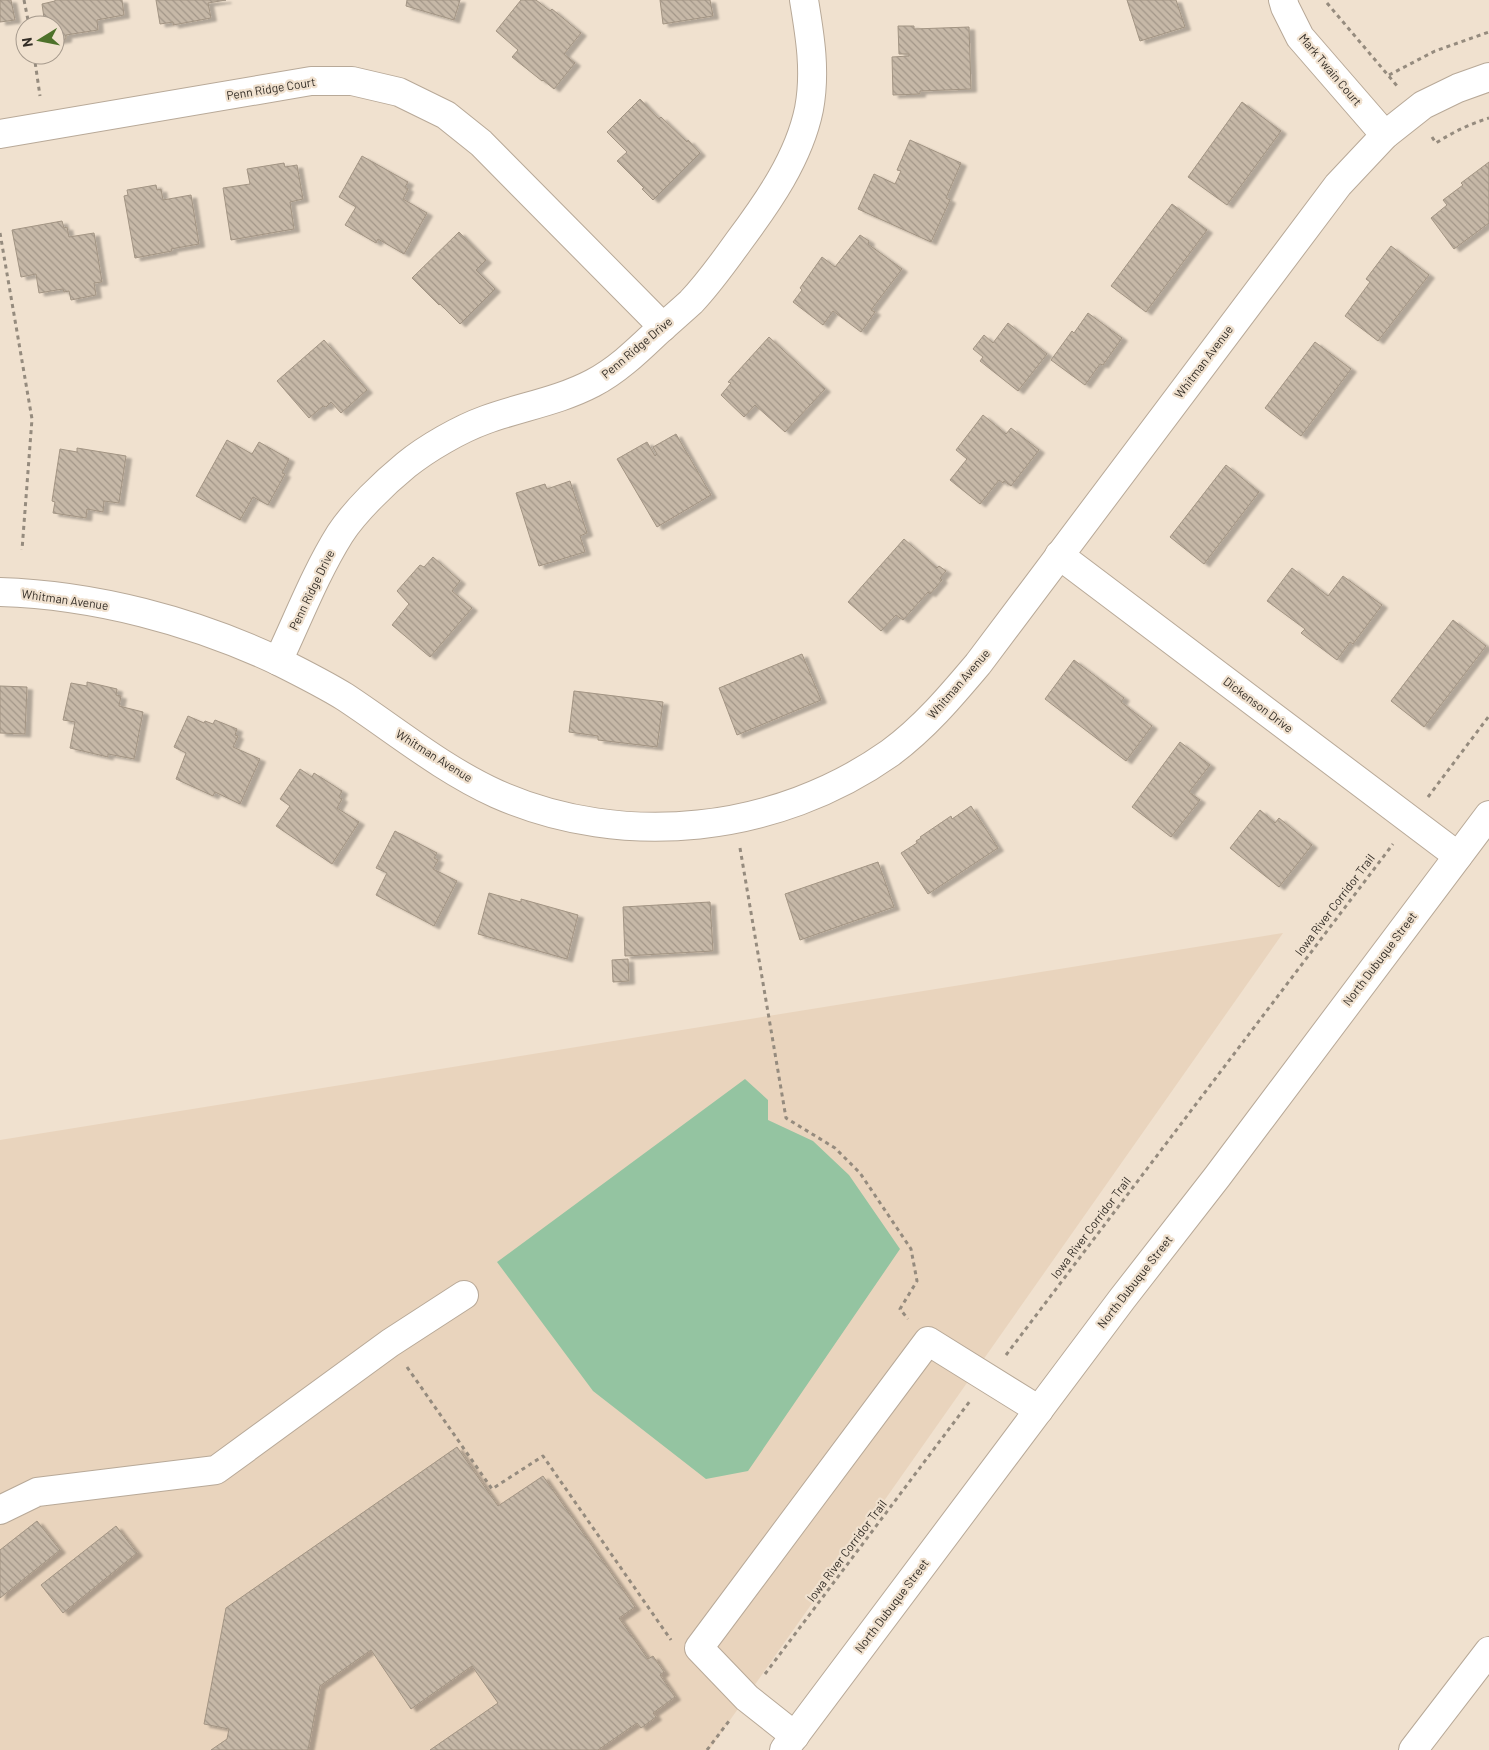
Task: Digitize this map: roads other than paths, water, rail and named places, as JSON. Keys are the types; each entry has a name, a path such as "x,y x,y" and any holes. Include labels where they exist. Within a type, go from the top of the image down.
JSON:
{"street":[{"name":"Penn Ridge Drive","path":"278,662 328,554 342,532 371,498 406,465 431,447 484,420 561,396 591,384 608,374 690,302 717,272 767,203 786,169 801,135 808,109 812,77 812,45 804,0"},
{"name":"Mark Twain Court","path":"1284,0 1285,7 1300,37 1385,135"},
{"name":"Whitman Avenue","path":"0,592 86,600 149,614 231,641 343,695 447,767 497,794 549,812 616,826 676,828 735,820 793,804 847,780 891,752 937,713 978,664 1338,185 1385,135 1423,105 1458,88 1489,78"},
{"name":"Penn Ridge Court","path":"0,134 311,81 352,81 399,92 446,115 481,143 663,327"},
{"name":"Dickenson Drive","path":"1059,555 1458,856"},
{"name":"North Dubuque Street","path":"789,1743 1038,1410 1489,815"},
{"path":"0,1510 37,1492 216,1470 390,1343 464,1295"},
{"path":"789,1743 699,1648 928,1342 1038,1410"},
{"path":"1413,1750 1489,1651"}]}
